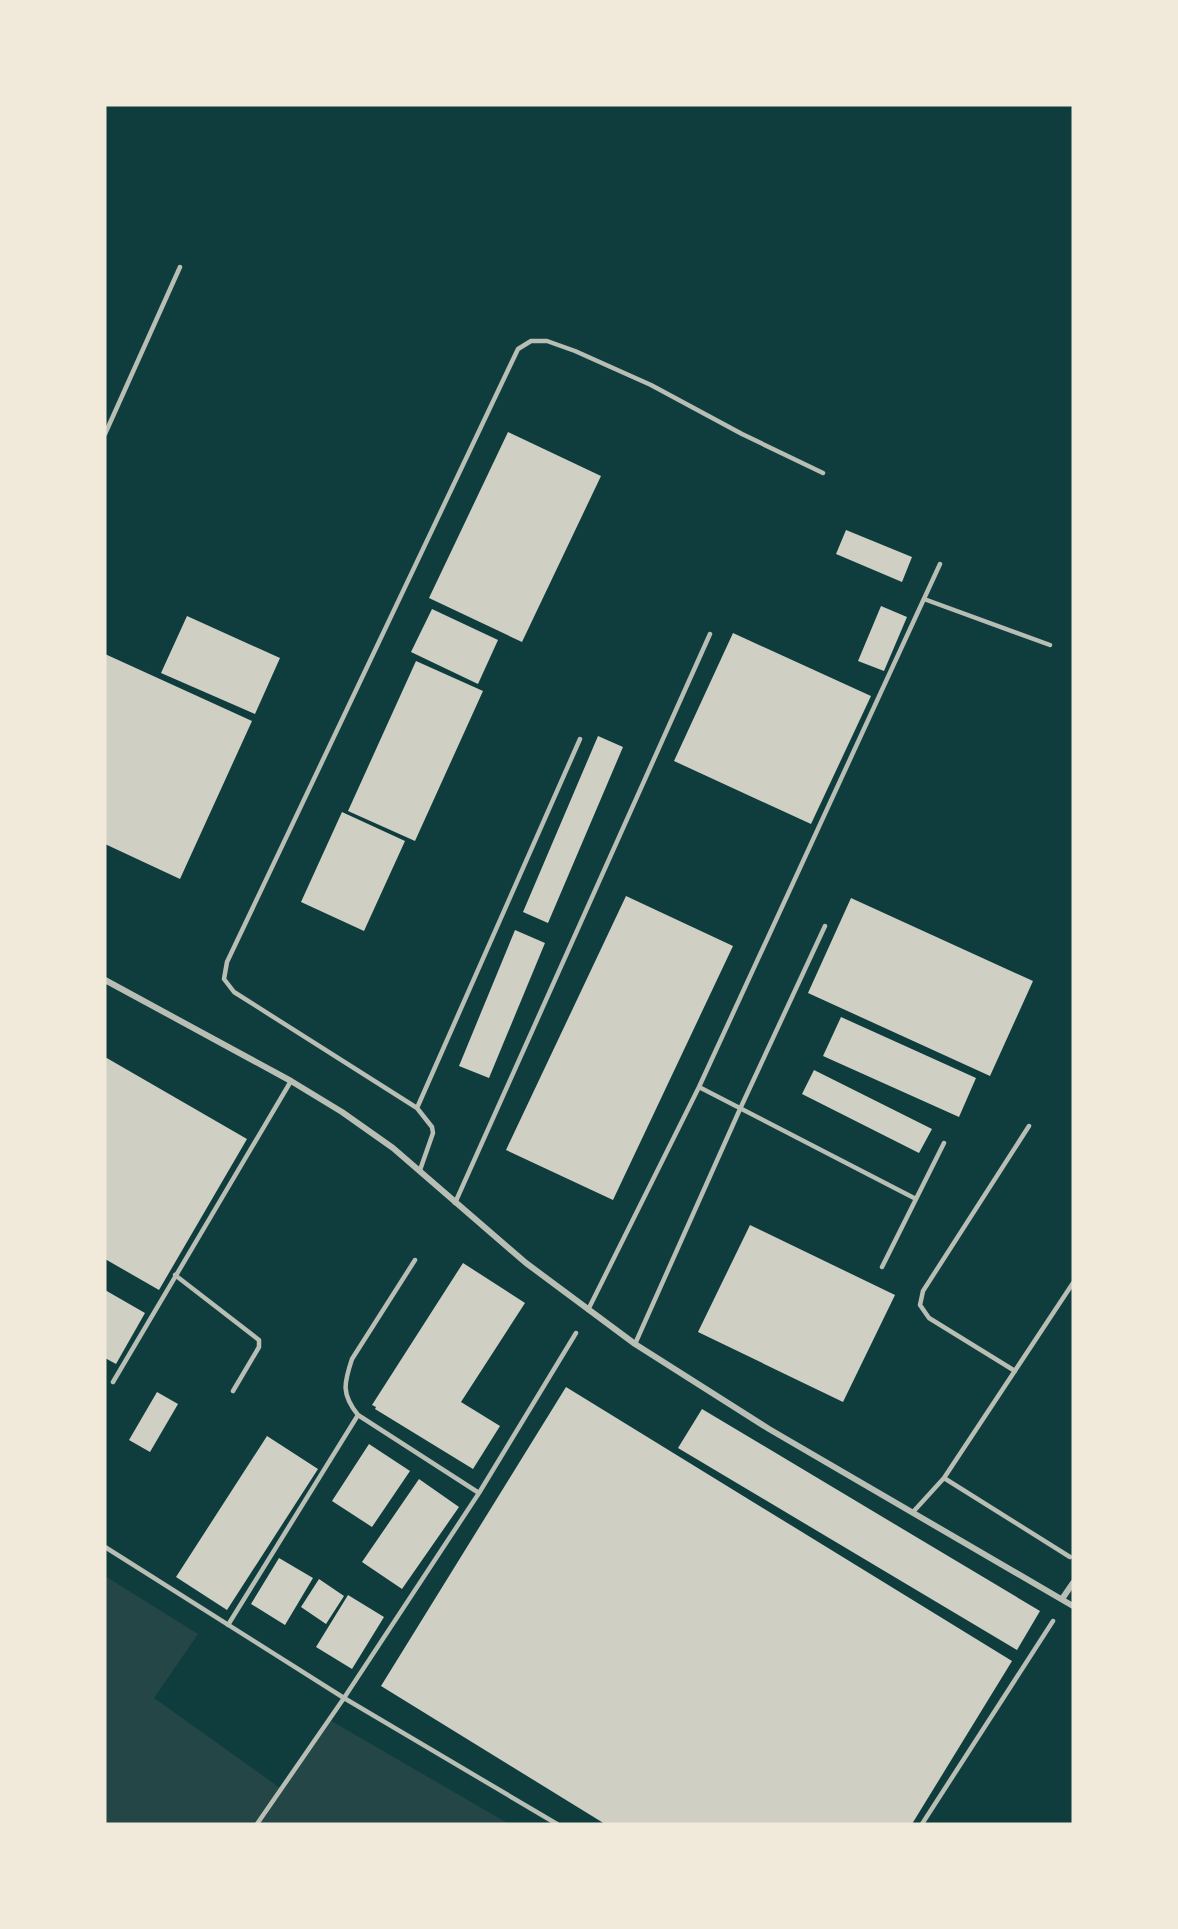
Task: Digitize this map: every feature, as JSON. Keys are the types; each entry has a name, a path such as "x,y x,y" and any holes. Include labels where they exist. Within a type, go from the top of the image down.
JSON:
{"street":[{"path":"105,980 291,1081 342,1112 420,1170 526,1263 635,1344 769,1429 1073,1606"},
{"path":"1062,1599 1073,1582"}],"lane":[{"path":"105,434 180,267"},
{"path":"420,1170 433,1133 432,1127 417,1108 234,992 224,978 227,962 518,349 531,341 547,340 575,351 651,385 742,434 823,473"},
{"path":"588,1310 699,1088 940,564"},
{"path":"924,599 1050,645"},
{"path":"455,1203 710,634"},
{"path":"417,1108 580,739"},
{"path":"635,1344 825,926"},
{"path":"113,1382 291,1081"},
{"path":"699,1088 916,1199"},
{"path":"1015,1371 929,1318 920,1305 923,1291 1029,1126"},
{"path":"882,1267 944,1143"},
{"path":"416,1260 352,1359 344,1389 349,1404 358,1415 479,1493"},
{"path":"175,1275 259,1340 259,1347 233,1391"},
{"path":"913,1512 944,1478 1073,1283"},
{"path":"257,1824 344,1698 479,1493 576,1333"},
{"path":"228,1625 358,1415"},
{"path":"944,1478 1070,1557"},
{"path":"105,1547 344,1698 557,1824"},
{"path":"922,1824 1053,1621"}],"shaded area":[{"path":"105,1576 198,1634 154,1698 280,1788 328,1719 509,1824 105,1824"}],"building":[{"path":"508,432 601,476 522,642 429,598"},
{"path":"846,530 912,557 902,582 836,554"},
{"path":"881,606 907,617 884,671 858,661"},
{"path":"432,609 498,640 478,684 411,652"},
{"path":"187,616 280,658 255,714 161,673"},
{"path":"733,633 871,696 811,824 674,761"},
{"path":"105,654 252,721 180,879 105,844"},
{"path":"416,661 483,691 415,841 348,811"},
{"path":"598,736 623,747 548,923 523,912"},
{"path":"342,812 405,841 364,931 301,902"},
{"path":"626,896 733,946 613,1200 506,1150"},
{"path":"851,898 1033,981 990,1076 808,993"},
{"path":"515,930 545,943 489,1078 459,1066"},
{"path":"841,1017 976,1078 959,1117 823,1056"},
{"path":"105,1057 247,1139 159,1290 105,1259"},
{"path":"814,1070 932,1129 919,1153 802,1094"},
{"path":"750,1225 895,1295 843,1402 698,1332"},
{"path":"463,1263 525,1303 461,1402 500,1426 473,1469 372,1405"},
{"path":"105,1290 145,1313 116,1364 105,1358"},
{"path":"566,1387 1012,1661 912,1824 605,1824 381,1686"},
{"path":"157,1392 178,1404 150,1452 129,1440"},
{"path":"702,1409 1040,1611 1017,1650 678,1448"},
{"path":"267,1436 318,1469 227,1610 176,1577"},
{"path":"369,1444 410,1471 372,1527 332,1501"},
{"path":"419,1479 459,1507 402,1589 362,1562"},
{"path":"279,1558 313,1578 285,1625 251,1604"},
{"path":"319,1579 344,1596 326,1624 301,1607"},
{"path":"348,1595 384,1617 352,1669 316,1647"}]}
